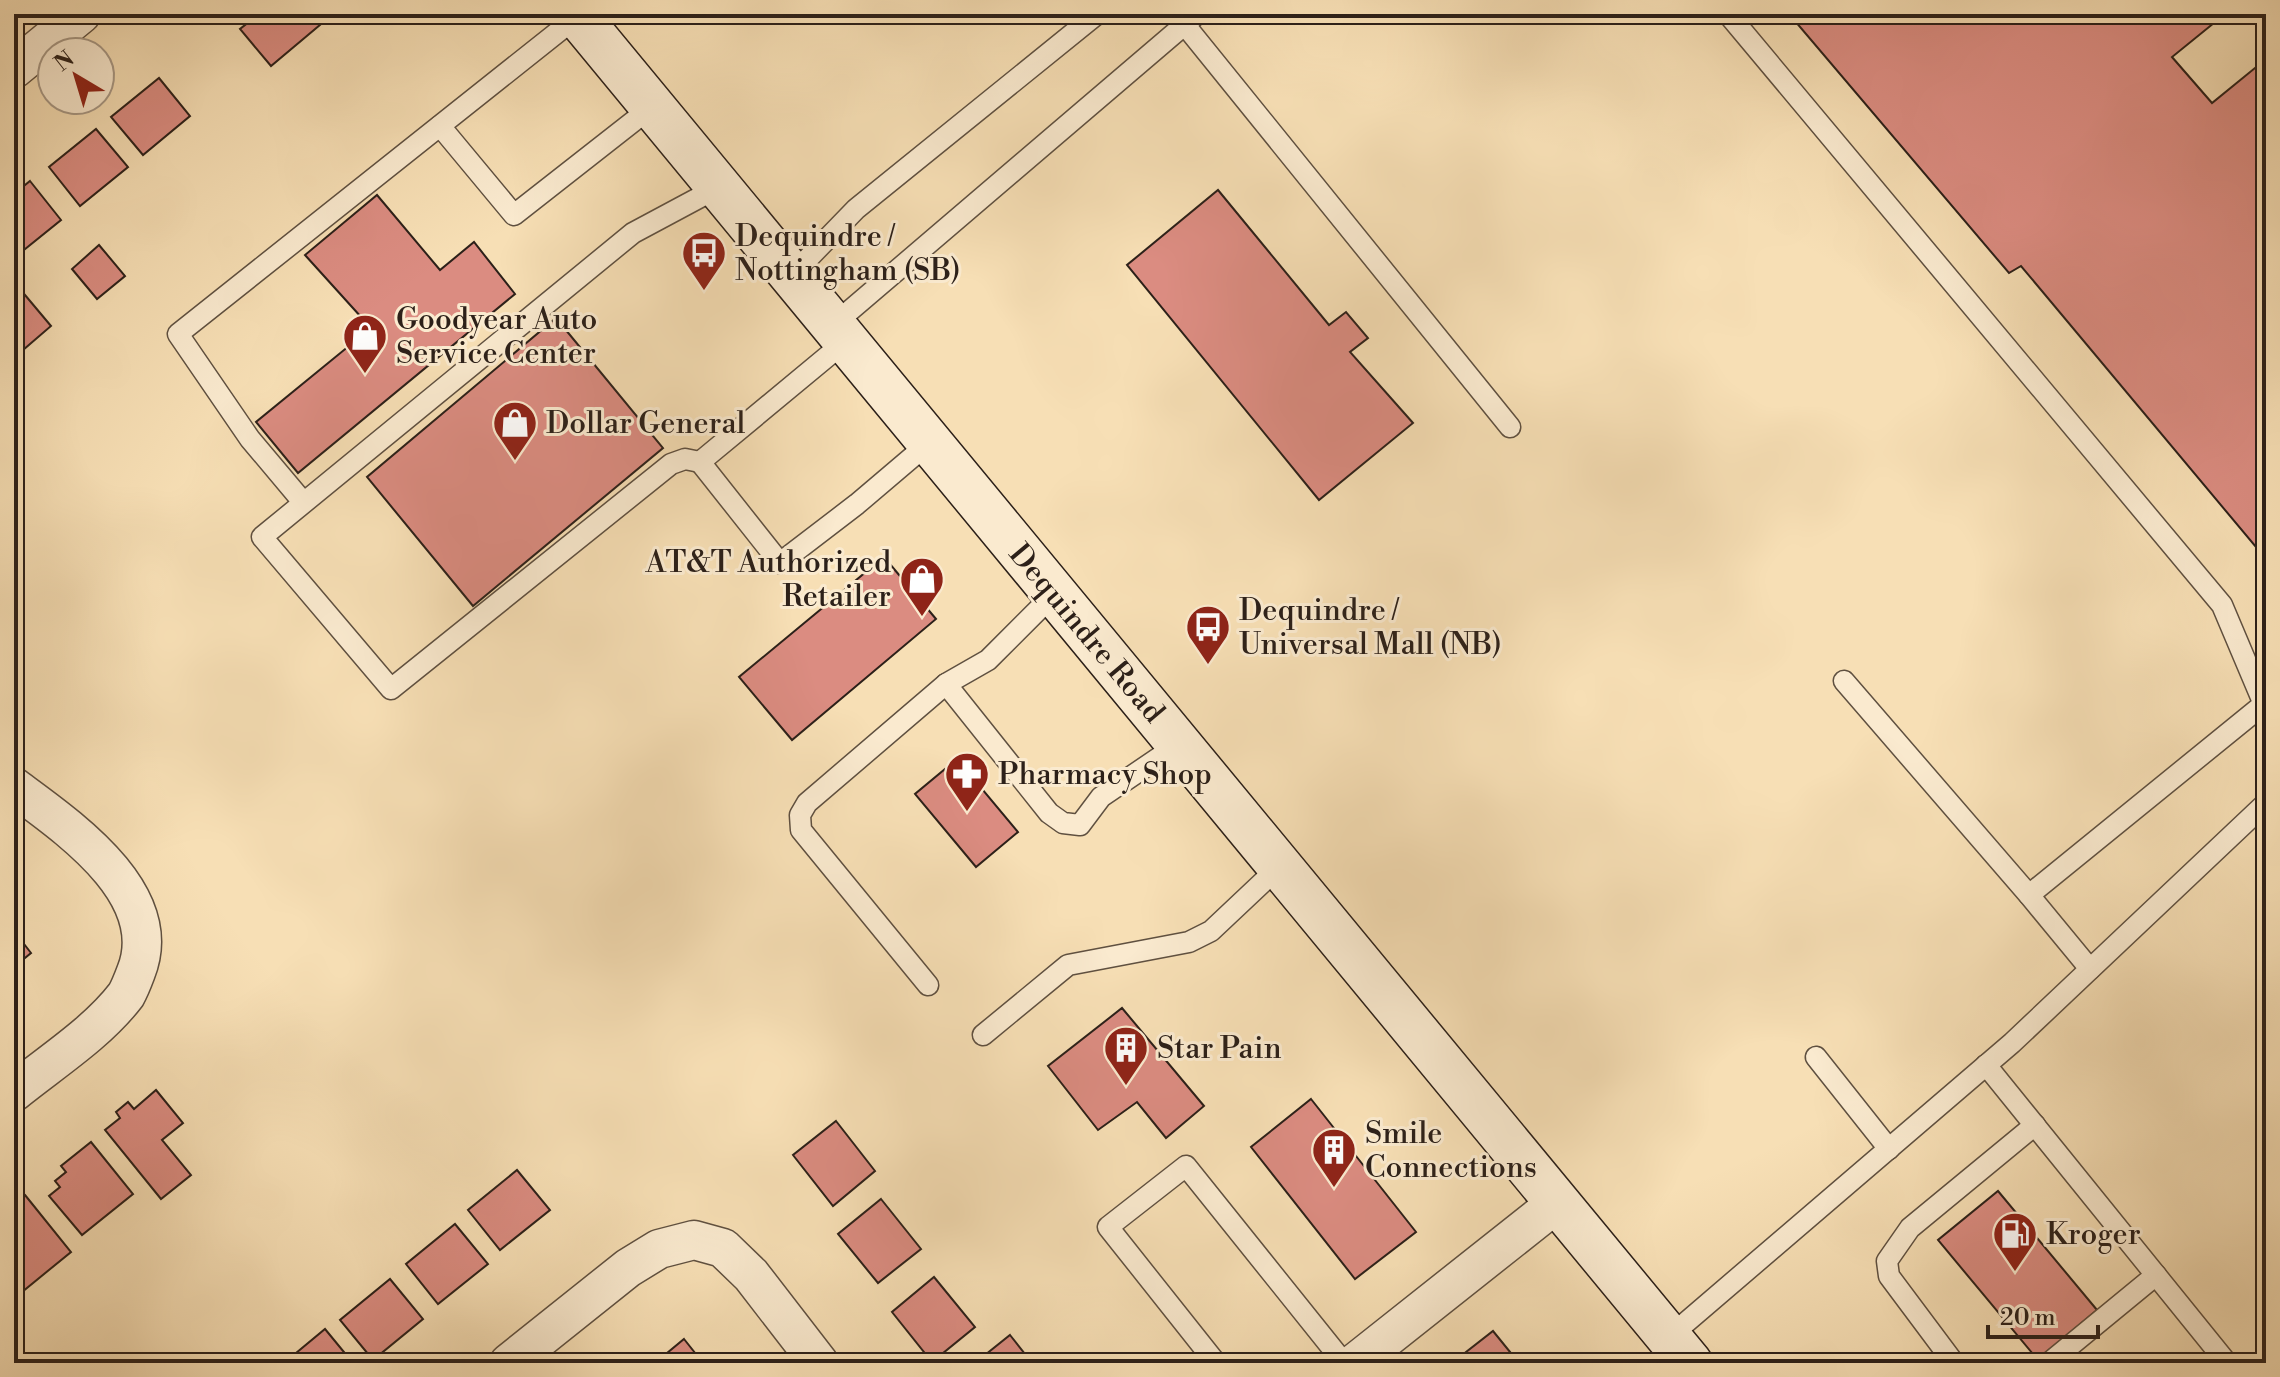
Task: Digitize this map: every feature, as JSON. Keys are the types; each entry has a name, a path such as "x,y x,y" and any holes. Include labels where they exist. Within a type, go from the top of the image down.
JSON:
{"main road":[{"name":"Dequindre Road","path":"577,15 1679,1350"}],"street":[{"path":"14,69 81,14"},
{"path":"14,787 95,851 125,889 141,922 143,954 127,993 97,1025 14,1092"},
{"path":"1355,1363 1558,1202"},
{"path":"509,1363 628,1268 659,1249 694,1240 723,1248 751,1275 819,1363"}],"lane":[{"path":"792,275 856,209 1097,14"},
{"path":"1728,14 2222,605 2265,706 2029,895"},
{"path":"303,502 250,439 178,334 577,15"},
{"path":"700,462 1186,17 1510,427"},
{"path":"440,126 514,215 653,106"},
{"path":"719,187 633,233 262,537 391,689 671,464 685,459 700,462 780,563 857,504 930,442"},
{"path":"928,985 801,830 800,815 807,803 946,684 988,660 1055,593"},
{"path":"1844,681 2090,969"},
{"path":"946,684 1049,813 1063,823 1080,825 1101,797 1179,744"},
{"path":"1679,1350 1889,1149 1986,1065 2266,803"},
{"path":"983,1035 1068,965 1189,942 1211,931 1280,866"},
{"path":"1816,1057 1889,1149"},
{"path":"1986,1065 2227,1363"},
{"path":"1954,1363 1889,1276 1887,1261 1910,1228 2035,1125"},
{"path":"1216,1363 1108,1227 1186,1166 1344,1363"},
{"path":"2049,1363 2156,1275"}],"building":[{"path":"259,14 333,14 271,66 240,29"},
{"path":"1789,14 2225,14 2172,57 2212,103 2266,59 2266,559 2021,266 2009,273"},
{"path":"159,78 190,116 143,155 111,117"},
{"path":"96,129 128,167 80,206 49,167"},
{"path":"30,181 61,220 14,258 14,194"},
{"path":"1218,190 1329,325 1346,312 1368,338 1350,352 1413,423 1319,500 1127,265"},
{"name":"Goodyear Auto Service Center","path":"377,195 440,270 474,242 515,294 298,473 256,422 371,328 305,255"},
{"path":"99,245 125,276 97,299 72,269"},
{"path":"25,295 51,326 23,350 14,339 14,304"},
{"name":"Dollar General","path":"556,318 663,448 473,606 367,477"},
{"path":"884,557 936,619 792,740 739,677"},
{"name":"Pharmacy Shop","path":"957,759 1018,832 976,867 915,794"},
{"path":"14,931 31,953 14,967"},
{"name":"Star Pain","path":"1122,1008 1204,1106 1166,1138 1137,1102 1098,1130 1048,1066"},
{"path":"156,1090 183,1123 162,1140 191,1175 161,1199 105,1130 120,1118 116,1112 128,1102 134,1109"},
{"name":"Smile Connections","path":"1311,1099 1416,1232 1355,1279 1251,1147"},
{"path":"836,1121 875,1171 833,1206 793,1155"},
{"path":"91,1142 133,1194 82,1235 49,1196 60,1187 55,1181 66,1172 61,1166"},
{"path":"517,1170 550,1210 500,1250 468,1210"},
{"path":"1998,1191 2097,1310 2038,1360 1938,1240"},
{"path":"25,1195 71,1252 22,1292 14,1282 14,1203"},
{"path":"881,1199 921,1249 878,1283 838,1234"},
{"path":"455,1224 488,1264 438,1304 406,1264"},
{"path":"934,1277 975,1327 932,1362 892,1312"},
{"path":"390,1279 423,1319 373,1360 340,1320"},
{"path":"325,1329 353,1363 284,1363"},
{"path":"1493,1331 1519,1363 1452,1363"},
{"path":"1010,1335 1032,1363 975,1363"},
{"path":"684,1339 703,1363 655,1363"}],"place":[{"name":"Dequindre / Nottingham (SB)","path":"704,292"},
{"name":"Goodyear Auto Service Center","path":"365,375"},
{"name":"Dollar General","path":"515,462"},
{"name":"AT&T Authorized Retailer","path":"922,618"},
{"name":"Dequindre / Universal Mall (NB)","path":"1208,666"},
{"name":"Pharmacy Shop","path":"967,813"},
{"name":"Star Pain","path":"1126,1087"},
{"name":"Smile Connections","path":"1334,1189"},
{"name":"Kroger","path":"2015,1273"}]}
